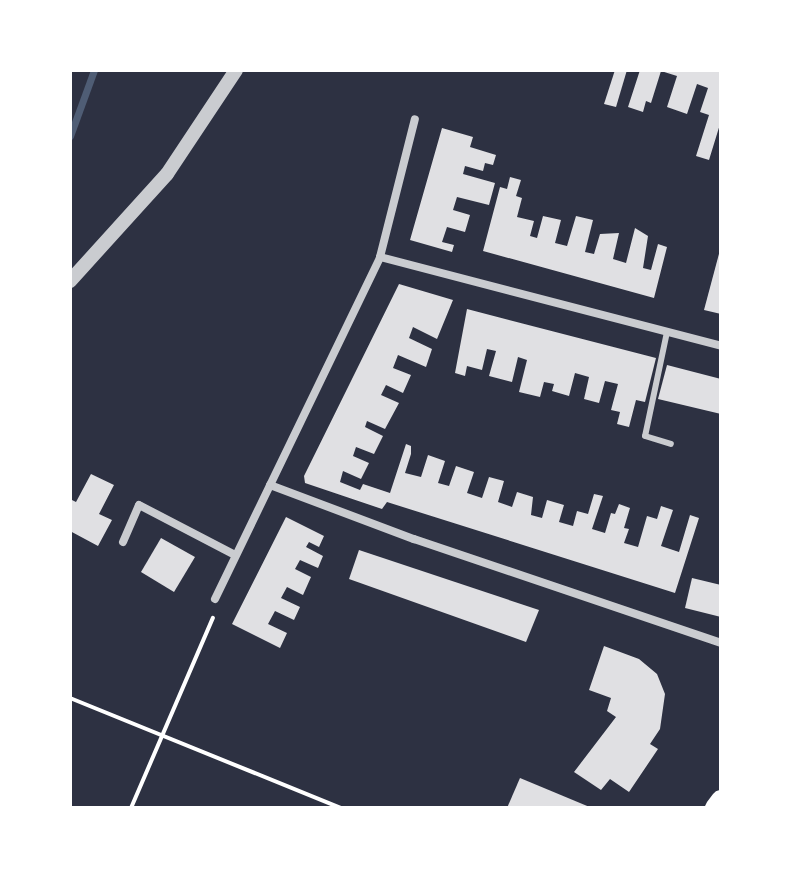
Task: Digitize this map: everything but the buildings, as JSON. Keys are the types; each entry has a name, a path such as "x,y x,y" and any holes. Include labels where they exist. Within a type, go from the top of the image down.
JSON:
{"main road":[{"path":"715,808 721,800"}],"street":[{"path":"70,281 167,174 236,70"},
{"path":"215,599 380,257 415,119"},
{"path":"380,257 721,346"},
{"path":"270,485 414,539 721,643"},
{"path":"123,542 139,505 235,555"}],"lane":[{"path":"667,332 645,436 671,444"}],"path":[{"path":"131,808 213,618"},
{"path":"70,698 341,808"}],"waterway":[{"path":"70,136 94,70"}]}
